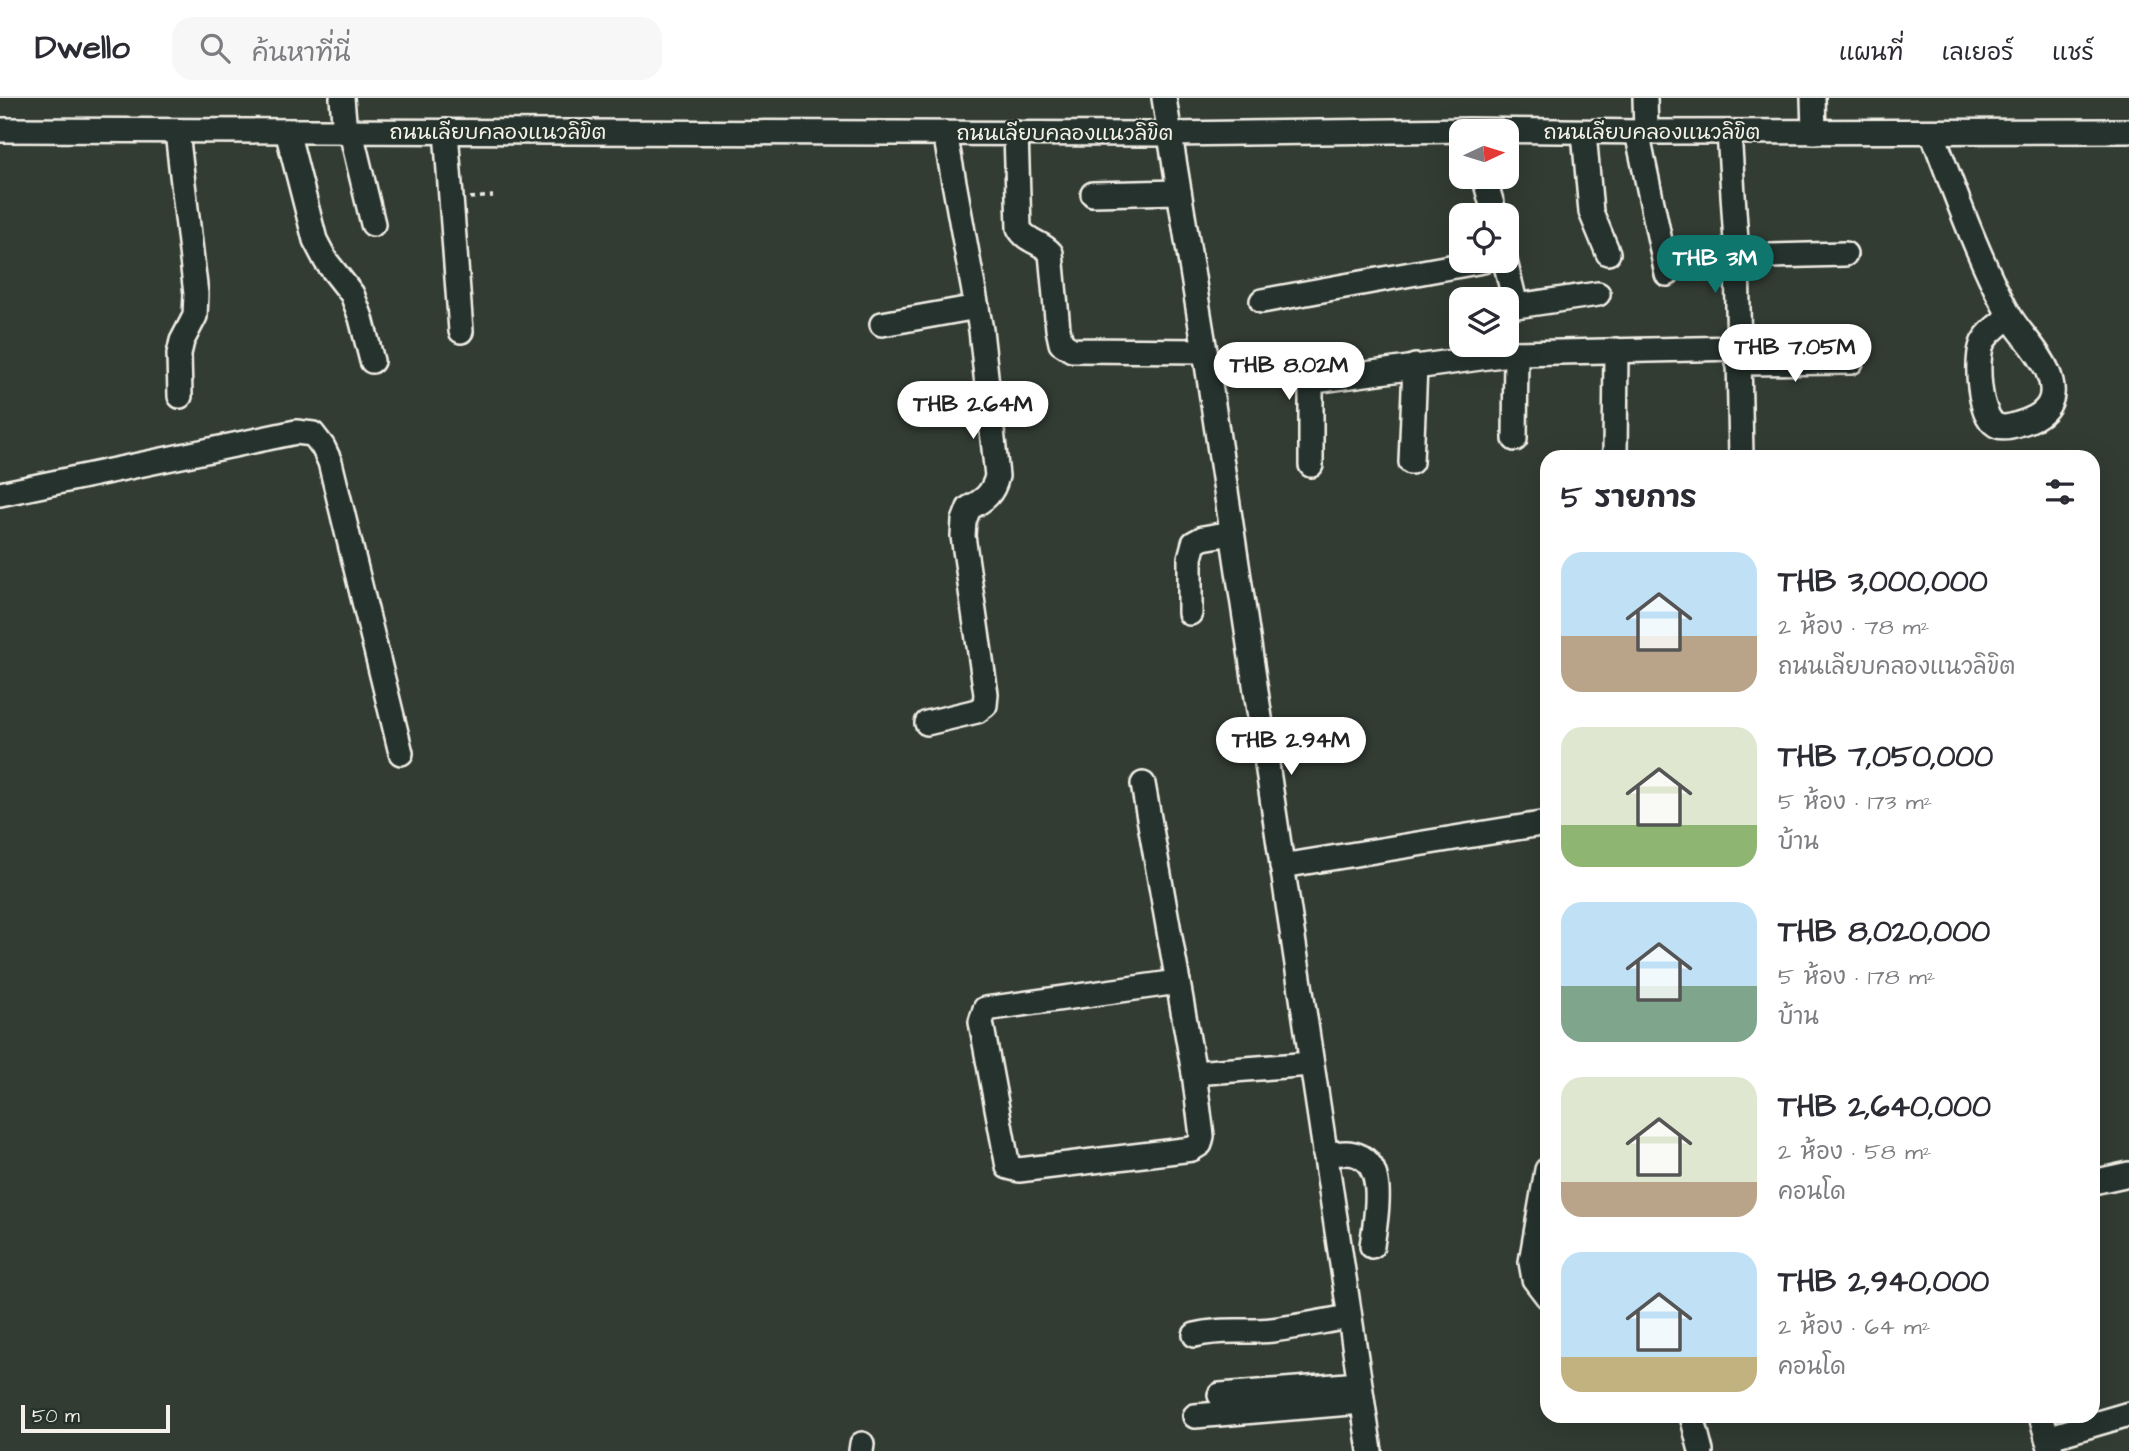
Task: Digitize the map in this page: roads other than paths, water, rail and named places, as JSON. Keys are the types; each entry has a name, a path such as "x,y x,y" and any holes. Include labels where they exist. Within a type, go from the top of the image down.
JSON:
{"street":[{"path":"1165,104 1233,533 1370,1451"},
{"name":"ถนนเลียบคลองแนวลิขิต","path":"1519,131 1584,132 1643,119 1729,132 1813,115 1932,132 2129,131"},
{"path":"346,119 373,224"},
{"name":"ถนนเลียบคลองแนวลิขิต","path":"0,130 287,131 346,119 446,131 1170,134 1449,130"},
{"path":"1643,119 1667,274"},
{"path":"287,131 314,240 326,261 352,294 372,360"},
{"path":"446,131 461,331"},
{"path":"177,132 196,294 195,316 182,341 179,354 180,396"},
{"path":"1584,132 1591,212 1608,253"},
{"path":"1729,132 1737,257 1741,450"},
{"path":"1932,132 1971,233 2010,316 2044,363 2051,380 2052,393 2048,407 2035,420 2007,427 1996,426 1989,419 1982,401 1979,359 1982,343 2010,316"},
{"path":"927,723 977,711 985,705 986,694 963,536 964,521 969,508 983,501 994,490 997,476 977,307 945,133"},
{"path":"1016,133 1019,228 1024,236 1046,247 1051,253 1058,329 1062,343 1072,350 1205,351"},
{"path":"1093,194 1179,192"},
{"path":"1737,257 1845,254"},
{"path":"1262,301 1449,267"},
{"path":"1508,273 1516,306 1598,294"},
{"path":"881,324 977,307"},
{"path":"1615,450 1616,350"},
{"path":"1519,353 1616,350 1852,362"},
{"path":"1311,465 1311,384 1315,381 1485,357"},
{"path":"1515,439 1516,357"},
{"path":"1411,462 1415,366"},
{"path":"0,494 296,432 313,434 330,462 401,753"},
{"path":"1190,613 1190,558 1194,543 1203,538 1233,533"},
{"path":"1143,784 1178,982 1194,1073 1202,1136 1200,1144 1192,1149 1019,1170 1008,1167 981,1023 985,1009 1178,982"},
{"path":"1282,866 1540,824"},
{"path":"1194,1073 1311,1064"},
{"path":"1325,1154 1354,1153 1365,1158 1372,1166 1378,1188 1372,1246"},
{"path":"2100,1180 2129,1174"},
{"path":"1540,1210 1531,1262 1534,1279 1540,1287"},
{"path":"1195,1335 1220,1330 1273,1330 1349,1317"},
{"path":"1220,1395 1361,1393"},
{"path":"1195,1416 1361,1393"},
{"path":"2100,1421 2129,1414"},
{"path":"1694,1423 1702,1451"},
{"path":"2047,1435 2094,1423"}]}
